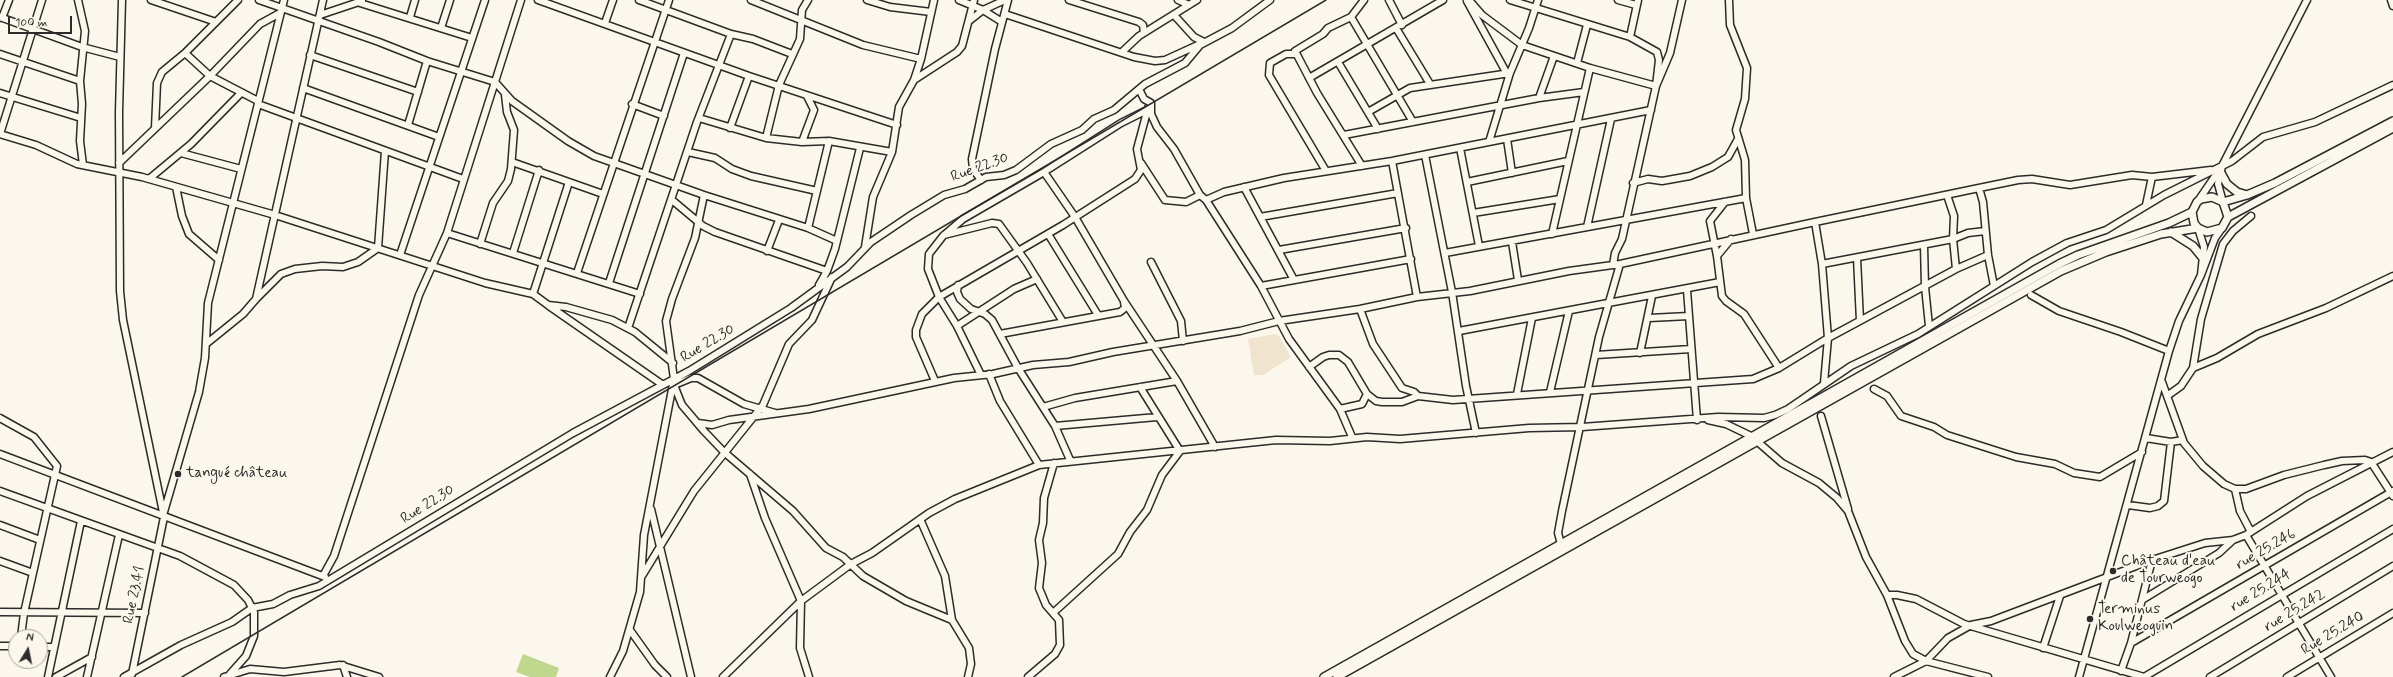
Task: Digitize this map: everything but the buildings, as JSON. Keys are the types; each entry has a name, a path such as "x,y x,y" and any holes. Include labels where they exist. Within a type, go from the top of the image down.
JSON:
{"main road":[{"path":"2198,228 2192,218 2192,212 2198,201 2212,197 2223,202 2247,196 2275,183 2393,121"},
{"path":"1324,677 1561,544 2061,271 2106,252 2172,232 2198,228 2207,232 2222,228 2228,217 2393,128"},
{"path":"2222,169 2226,184 2237,192 2247,196"},
{"path":"2223,202 2228,217"},
{"path":"1337,677 2059,264 2078,255 2169,223 2192,212"},
{"path":"2172,232 2193,246 2202,258"}],"street":[{"path":"9,0 1,18 33,28 82,47 120,57"},
{"path":"42,0 21,62 0,134 36,144 83,165 149,179 275,215 431,266 490,284 533,294 663,386"},
{"path":"78,0 84,25 80,81 82,104 80,141 83,165"},
{"path":"122,0 119,163 121,305 164,514"},
{"path":"152,0 216,22"},
{"path":"156,128 157,83 162,72 185,53 238,0"},
{"path":"259,0 281,10 319,18 427,61 495,82 505,95 568,141 590,153 704,195 808,228 837,241"},
{"name":"Rue 23.41","path":"132,675 164,514 199,392 206,344 208,303 284,0"},
{"path":"256,299 323,0"},
{"path":"410,17 415,0"},
{"path":"441,28 450,0"},
{"path":"400,256 485,0"},
{"path":"323,576 334,556 419,295 447,233 521,0"},
{"path":"538,0 749,76 897,125"},
{"path":"605,23 613,0"},
{"path":"639,0 731,34 752,39 792,54"},
{"path":"577,272 632,104 669,0"},
{"path":"752,0 874,49 921,59"},
{"path":"766,138 779,85 800,39 802,10 808,0"},
{"path":"867,0 890,3 931,12"},
{"path":"865,247 873,198 892,152 899,107 914,80 921,59 934,0"},
{"path":"959,0 974,3 1002,22"},
{"path":"969,22 983,10 1005,0"},
{"path":"981,180 973,169 972,159 1008,0"},
{"path":"1069,0 1139,22 1143,25 1144,33"},
{"path":"1178,0 1189,5"},
{"path":"1122,52 1144,33 1197,0"},
{"name":"Rue 22.30","path":"124,677 132,675 181,645 232,622 252,608 273,604 330,579 573,433 663,386 674,382 791,308 818,286 847,267 865,247 938,198 965,189 981,180 1016,170 1051,144 1082,130 1094,119 1114,110 1139,89 1185,63 1204,42 1232,28 1270,0"},
{"path":"1362,166 1295,54 1296,49 1323,34 1331,26 1351,16 1364,0"},
{"path":"1389,0 1399,26 1430,84"},
{"path":"1309,78 1443,0"},
{"path":"1466,0 1508,72"},
{"path":"1469,0 1482,15 1522,45 1590,68 1656,86"},
{"path":"1510,0 1535,9 1630,37 1657,52 1659,60 1656,86 1633,183 1626,221 1613,265"},
{"path":"1490,142 1502,105 1508,72 1522,45 1538,0"},
{"path":"1618,0 1637,3 1630,37"},
{"path":"1656,86 1670,53 1682,0"},
{"path":"1729,0 1730,24 1747,68 1745,99 1736,126 1738,139 1745,160 1746,198 1753,234"},
{"path":"2198,201 2222,169 2307,0"},
{"path":"2391,0 2393,6"},
{"path":"319,18 361,1 472,38"},
{"path":"914,80 957,52 966,36 974,3"},
{"path":"119,163 210,76 260,24 281,10"},
{"path":"1005,14 1141,59 1161,61 1204,42"},
{"path":"1174,15 1194,37 1204,42"},
{"path":"1351,16 1413,122"},
{"path":"1577,63 1587,25"},
{"path":"628,328 699,118 718,64 731,34"},
{"path":"1194,37 1194,46"},
{"path":"609,283 684,52"},
{"path":"185,53 210,76 258,102 296,119 463,179"},
{"path":"0,54 80,81"},
{"path":"1295,54 1286,54 1270,63 1269,75 1326,171"},
{"path":"310,55 418,92"},
{"path":"1539,98 1554,56"},
{"path":"408,125 427,61"},
{"path":"1338,62 1378,129"},
{"path":"1552,234 1575,126 1590,68"},
{"path":"1368,112 1410,88 1508,72"},
{"path":"730,128 749,76"},
{"path":"698,423 712,425 730,420 809,409 935,381 989,374 1018,368 1069,362 1112,352 1155,346 1279,322 1360,309 1416,297 1470,291 1518,280 1620,264 1715,244 1753,234 1979,188 2032,179 2070,185 2132,175 2152,177 2222,169 2241,156 2263,137 2314,122 2393,85"},
{"path":"303,88 440,137"},
{"path":"1139,89 1144,98 1151,103 1151,114 1157,127 1174,149 1200,195 1206,200 1261,286 1279,322 1309,367 1340,409 1352,437"},
{"path":"1344,135 1539,98 1584,92"},
{"path":"0,93 81,118"},
{"path":"149,179 181,153 241,93"},
{"path":"480,244 493,203 508,181 512,162 511,153 514,130 507,112 505,95"},
{"path":"802,142 814,110 807,96"},
{"path":"632,104 664,116"},
{"path":"935,381 918,344 916,330 922,314 939,297 1075,218 1135,179 1141,170 1141,163 1137,149 1150,108"},
{"path":"981,375 957,326 939,297 927,263 929,254 943,236 963,219 1150,108"},
{"path":"1206,200 1244,187 1326,171 1392,161 1506,140 1651,110"},
{"path":"699,118 766,138 802,142 829,141 860,148 892,152"},
{"path":"1587,227 1611,119"},
{"path":"1633,183 1648,179 1662,181 1690,176 1712,167 1728,157 1738,139"},
{"path":"1506,140 1512,173"},
{"path":"808,228 829,141"},
{"path":"818,286 827,271 837,241 860,148"},
{"path":"1460,148 1479,246"},
{"path":"378,248 385,151"},
{"path":"688,152 714,158 751,176 817,191"},
{"path":"181,153 241,169"},
{"path":"1425,155 1445,253 1459,331 1468,398 1476,432"},
{"path":"1392,161 1406,228 1416,297"},
{"path":"1467,182 1568,161"},
{"path":"512,162 539,170 603,194"},
{"path":"1141,163 1165,200 1186,202 1200,195"},
{"path":"2222,169 2218,187 2223,202"},
{"path":"513,253 539,170"},
{"path":"723,677 801,601 851,564 872,553 920,519 978,488 1039,465 1070,460 1180,451 1276,440 1330,441 1352,437 1400,439 1529,428 1582,427 1700,420 1718,417 1764,418 1788,409 1851,366 1896,342 1910,338 2045,254 2067,244 2106,230 2146,206 2213,170"},
{"path":"1044,172 1075,218 1124,301 1177,381 1215,447"},
{"path":"2146,206 2152,177"},
{"path":"533,294 569,182"},
{"path":"176,187 182,216 188,234 219,260"},
{"path":"1244,187 1294,280"},
{"path":"1979,188 1983,202 1988,255 1994,286"},
{"path":"1260,217 1398,193"},
{"path":"610,677 623,651 638,602 642,576 643,544 674,382 673,363 666,321 698,222 704,195"},
{"path":"1947,195 1954,216 1953,239 1956,269"},
{"path":"1445,253 1479,246 1512,242 1746,198"},
{"path":"1473,213 1560,199"},
{"path":"672,200 698,222 715,232 827,271"},
{"path":"1725,202 1710,221 1717,256 1722,296 1726,302 1744,314 1779,368"},
{"path":"2167,396 2181,386 2193,368 2201,319 2223,244 2233,231 2250,216"},
{"path":"767,251 779,220"},
{"path":"1815,222 1822,264 1828,338 1824,383"},
{"path":"943,236 998,223 1018,250 1063,322"},
{"path":"1279,250 1406,228"},
{"path":"2198,228 2204,247 2202,258 2202,275"},
{"path":"2079,677 2162,382 2169,351 2179,321 2202,275 2215,238 2222,228"},
{"path":"1822,264 1924,245 1986,231"},
{"path":"447,233 577,272 640,294"},
{"path":"1048,234 1098,315"},
{"path":"1717,256 1731,240"},
{"path":"1512,242 1518,280"},
{"path":"1924,245 1925,287 1929,326"},
{"path":"206,344 244,314 256,299 281,274 308,268 343,266 358,262 378,248"},
{"path":"1309,367 1323,357 1329,355 1339,355 1348,362 1367,394 1376,401 1382,402 1402,402 1418,396 1444,400 1653,384 1696,384 1753,379 1779,368 1828,338 1956,269 1988,255"},
{"path":"1858,258 1860,321"},
{"path":"1261,286 1410,259"},
{"path":"1151,262 1181,322 1183,341"},
{"path":"1561,544 1558,538 1560,525 1582,427 1596,355 1620,264"},
{"path":"2193,368 2217,358 2258,334 2326,308 2393,276"},
{"path":"642,576 661,548 680,512 724,452 749,424 760,408 788,344 812,320 832,278"},
{"path":"957,326 977,311 1014,289 1037,279"},
{"path":"1459,331 1610,302 1687,290 1720,282"},
{"path":"958,285 958,296 977,311 989,317 1000,334 1018,368 1055,426 1070,460"},
{"path":"1687,290 1691,348 1700,420"},
{"path":"2031,295 2059,311 2121,332 2169,351"},
{"path":"1640,353 1649,318 1652,296"},
{"path":"1000,334 1120,312 1125,308 1124,301"},
{"path":"548,305 583,311 628,328 673,363"},
{"path":"1360,309 1373,344 1402,388 1414,392 1418,396"},
{"path":"1550,392 1569,311"},
{"path":"1649,318 1689,316"},
{"path":"1516,394 1532,318"},
{"path":"1596,355 1640,353 1691,348"},
{"path":"989,374 1000,401 1039,465"},
{"path":"674,382 690,378 698,378 744,404 776,413"},
{"path":"1043,407 1075,398 1177,381"},
{"path":"674,382 682,405 724,452 802,519 822,544 851,564 863,576 906,601 952,620"},
{"path":"2162,382 2183,440 2203,466 2224,484 2235,488 2246,489 2284,475 2356,459 2371,462 2392,493"},
{"path":"1140,387 1157,417 1180,451"},
{"path":"1874,389 1887,396 1901,416 1934,427 1947,435 2016,457 2054,464 2074,473 2100,477 2142,452"},
{"path":"1340,409 1362,404 1367,394"},
{"path":"1822,416 1848,511 1866,557 1887,595 1909,648 1913,654 1926,661 1988,677"},
{"path":"1055,426 1157,417"},
{"path":"0,418 34,437 56,463 56,475 49,509 40,540 24,613 22,629"},
{"path":"1700,420 1726,424 1754,438 1782,463 1829,491 1848,511"},
{"path":"2146,438 2171,442 2183,440"},
{"path":"2128,505 2150,508 2158,506 2164,501 2171,442"},
{"path":"1054,613 1118,554 1130,532 1147,510 1162,475 1180,451"},
{"path":"1894,677 1926,661 1948,638 1972,625 1991,621 2152,560 2206,543 2233,540 2248,534 2307,496 2393,452"},
{"path":"0,454 164,514 330,579"},
{"path":"1028,677 1055,654 1060,645 1059,620 1046,605 1040,592 1042,563 1039,540 1043,523 1044,498 1054,463"},
{"path":"749,472 762,511 801,601 800,648 809,677"},
{"path":"2235,488 2240,511 2248,534 2331,677"},
{"path":"0,491 180,556 227,580 242,592 252,608 254,617 253,642 242,663 230,674"},
{"name":"rue 25.246","path":"2131,643 2392,493"},
{"path":"651,508 691,677"},
{"path":"920,519 945,576 952,620 968,648 971,664 968,677"},
{"path":"48,677 81,521"},
{"path":"0,525 40,540"},
{"name":"rue 25.244","path":"2144,677 2393,529"},
{"path":"88,677 119,535"},
{"path":"2142,600 2219,553 2233,540"},
{"path":"2121,671 2131,643 2152,560"},
{"path":"0,561 33,573"},
{"name":"rue 25.242","path":"2210,677 2393,566"},
{"path":"1887,595 1916,599 1959,622 2084,661 2144,677"},
{"path":"2043,648 2060,596"},
{"path":"0,612 62,614 145,613"},
{"name":"Rue 25.240","path":"2287,677 2393,613"},
{"path":"630,630 655,665 667,677"},
{"path":"48,647 54,647"},
{"path":"56,677 92,657"},
{"path":"224,677 250,669 263,669 274,675 343,665 379,677"},
{"path":"343,665 347,677"}],"shaded area":[{"path":"1275,334 1279,336 1291,357 1263,375 1254,375 1248,339"}],"green space":[{"path":"523,654 559,668 556,677 530,677 516,672"}],"railway":[{"path":"182,677 1326,0"}],"place":[{"name":"tangué château","path":"178,474"},
{"name":"Château d'eau de Tourweogo","path":"2113,571"},
{"name":"Terminus Koulweoguin","path":"2090,619"}]}
